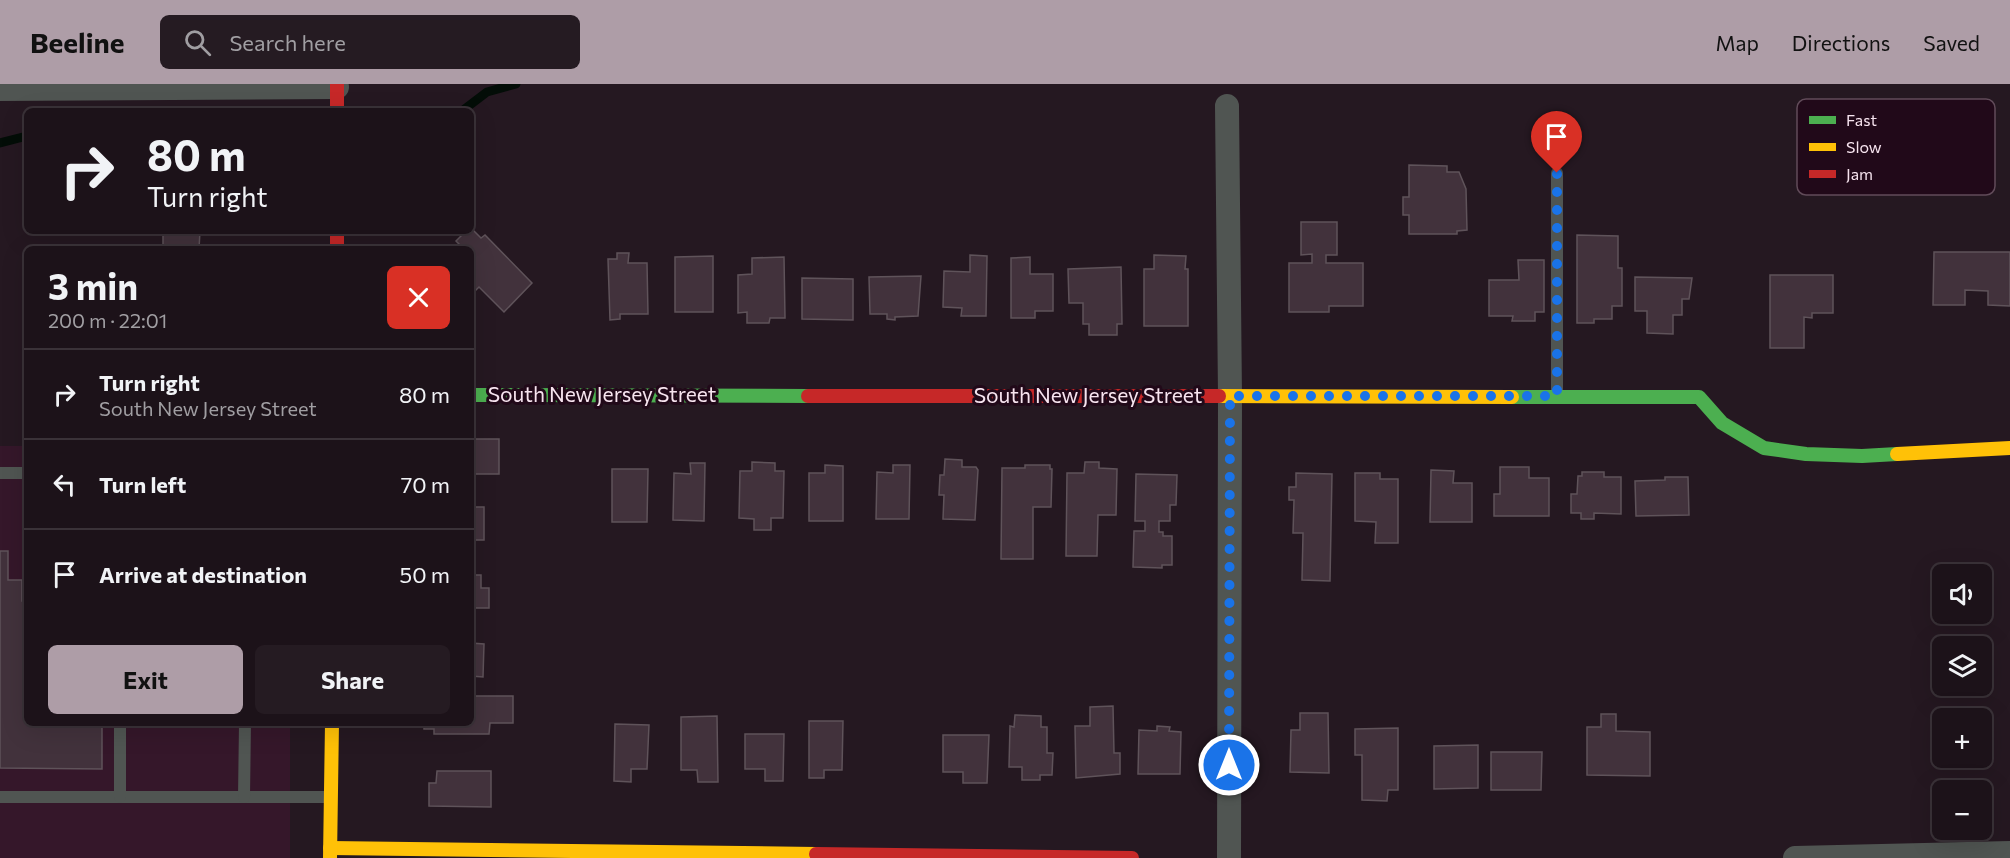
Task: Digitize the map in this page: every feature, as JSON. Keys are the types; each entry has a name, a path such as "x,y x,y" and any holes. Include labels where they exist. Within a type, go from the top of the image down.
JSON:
{"street":[{"path":"0,89 337,94"},
{"path":"1227,106 1230,396 1229,858"},
{"name":"South New Jersey Street","path":"474,395 1699,397 1722,423 1764,448 1806,454 1862,456 2010,448"},
{"path":"332,726 330,853 1132,858"},
{"path":"1795,858 2010,853"}],"lane":[{"path":"1557,173 1557,396"},
{"path":"0,473 24,474"},
{"path":"120,726 120,797"},
{"path":"244,797 245,726"},
{"path":"0,797 331,797"}],"shaded area":[{"path":"0,446 24,446 24,726 290,726 290,858 0,858"}],"building":[{"path":"1409,165 1447,166 1447,172 1459,172 1466,189 1467,230 1457,231 1457,234 1409,234 1409,215 1403,215 1403,197 1409,197"},
{"path":"1301,222 1337,222 1337,255 1326,255 1326,263 1363,263 1363,306 1329,306 1329,312 1289,312 1289,263 1312,263 1312,254 1301,255"},
{"path":"474,231 481,238 485,235 532,283 504,312 479,287 474,292 474,246 461,246 456,241 463,234 474,234"},
{"path":"163,234 200,234 199,246 163,246"},
{"path":"1577,235 1618,236 1618,268 1622,268 1622,306 1612,306 1612,319 1594,319 1594,323 1577,323"},
{"path":"1934,252 2010,252 2010,306 1988,305 1988,291 1965,290 1965,305 1933,305"},
{"path":"617,253 629,253 628,263 647,263 648,314 620,314 620,319 610,320 608,259 617,259"},
{"path":"970,255 987,256 986,316 961,316 962,308 943,307 944,271 970,272"},
{"path":"1154,255 1186,256 1188,326 1144,326 1144,269 1154,269"},
{"path":"713,256 713,312 675,312 675,257"},
{"path":"784,257 785,318 770,318 769,323 747,323 747,312 738,313 738,275 752,274 752,258"},
{"path":"1030,257 1030,274 1053,274 1053,311 1035,311 1035,318 1011,318 1011,258"},
{"path":"1518,260 1544,260 1544,312 1535,312 1535,321 1512,321 1513,316 1489,316 1489,280 1519,280"},
{"path":"1121,267 1122,324 1117,324 1117,335 1089,335 1089,324 1083,324 1083,303 1069,303 1068,269"},
{"path":"1770,275 1833,275 1833,313 1812,313 1812,318 1804,317 1804,348 1770,348"},
{"path":"921,276 918,316 895,317 895,320 887,319 887,314 870,314 869,277"},
{"path":"1635,277 1692,278 1689,299 1682,299 1682,315 1673,315 1673,334 1647,333 1647,311 1635,311"},
{"path":"802,278 853,279 853,320 802,319"},
{"path":"474,439 499,439 499,474 474,474"},
{"path":"945,459 962,460 962,467 976,467 978,470 975,520 943,519 944,495 939,495 940,475 944,475"},
{"path":"752,462 775,463 775,471 784,471 783,518 771,518 771,530 754,530 754,519 739,518 740,471 752,471"},
{"path":"1085,462 1099,462 1099,468 1117,469 1116,515 1098,515 1097,556 1066,556 1067,473 1084,473"},
{"path":"690,463 705,463 704,521 673,520 674,473 691,474"},
{"path":"825,465 843,466 843,521 809,521 809,473 825,473"},
{"path":"893,465 910,465 909,519 876,519 877,472 893,473"},
{"path":"1025,465 1050,465 1052,469 1051,507 1033,507 1033,559 1001,559 1002,468 1025,468"},
{"path":"1500,467 1529,467 1529,478 1549,478 1549,516 1494,516 1494,494 1500,494"},
{"path":"612,469 648,469 647,522 612,522"},
{"path":"1431,470 1454,471 1453,483 1472,483 1472,522 1430,522"},
{"path":"1582,472 1604,472 1604,477 1621,477 1621,514 1594,513 1594,519 1581,519 1581,513 1571,513 1571,494 1577,494 1578,476 1582,476"},
{"path":"1296,473 1332,474 1330,581 1302,580 1303,533 1293,533 1294,500 1289,500 1289,487 1296,487"},
{"path":"1355,473 1380,473 1380,479 1398,479 1398,543 1375,543 1376,522 1355,521"},
{"path":"1136,474 1177,475 1176,505 1170,505 1170,521 1159,521 1159,532 1163,532 1163,536 1172,536 1172,565 1162,565 1162,568 1133,567 1134,531 1145,531 1145,521 1135,521"},
{"path":"1665,477 1688,477 1689,515 1636,516 1635,481 1665,480"},
{"path":"474,507 484,507 484,540 474,540"},
{"path":"0,551 8,551 8,580 22,580 22,601 24,601 24,726 102,726 102,769 0,768"},
{"path":"474,575 481,575 481,588 489,588 489,608 474,608"},
{"path":"474,643 484,644 483,677 474,676"},
{"path":"474,696 513,696 513,723 490,723 489,734 434,734 434,729 424,729 424,726 474,726"},
{"path":"1113,706 1114,753 1120,753 1120,774 1076,778 1075,726 1090,726 1090,707"},
{"path":"1300,713 1328,713 1329,773 1290,772 1291,730 1300,730"},
{"path":"1601,714 1616,714 1616,731 1650,732 1650,776 1587,775 1587,727 1601,727"},
{"path":"1015,715 1041,716 1041,727 1047,727 1047,753 1053,753 1052,775 1040,775 1040,780 1022,780 1022,767 1009,767 1010,726 1014,727"},
{"path":"717,716 718,782 698,782 697,770 681,770 681,717"},
{"path":"809,721 843,721 842,770 824,770 824,778 809,778"},
{"path":"615,724 649,725 647,769 631,769 631,782 614,781"},
{"path":"1157,726 1170,727 1169,731 1181,732 1180,774 1138,774 1139,730 1157,731"},
{"path":"1398,728 1398,790 1388,790 1387,801 1362,800 1362,755 1355,755 1355,729"},
{"path":"745,734 784,734 783,781 765,781 765,769 745,769"},
{"path":"943,735 989,735 987,783 963,783 963,772 943,772"},
{"path":"1478,745 1478,788 1434,789 1434,746"},
{"path":"1491,752 1542,752 1541,790 1491,790"},
{"path":"437,771 491,771 491,807 429,806 429,783 436,783"}],"waterway":[{"path":"466,108 487,92 516,84"},
{"path":"0,143 24,137"}],"traffic: fast":[{"path":"474,395 808,396"},
{"path":"1512,397 1699,397 1722,423 1764,448 1806,454 1862,456 1897,454"}],"traffic: slow":[{"path":"1219,396 1512,397"},
{"path":"1897,454 2010,448"},
{"path":"330,858 332,726"},
{"path":"330,848 816,854"}],"traffic: jam":[{"path":"337,84 337,108"},
{"path":"337,234 337,246"},
{"path":"808,396 1219,396"},
{"path":"816,854 1132,858"}],"route":[{"path":"1229,765 1230,396 1557,396 1557,173"}]}
